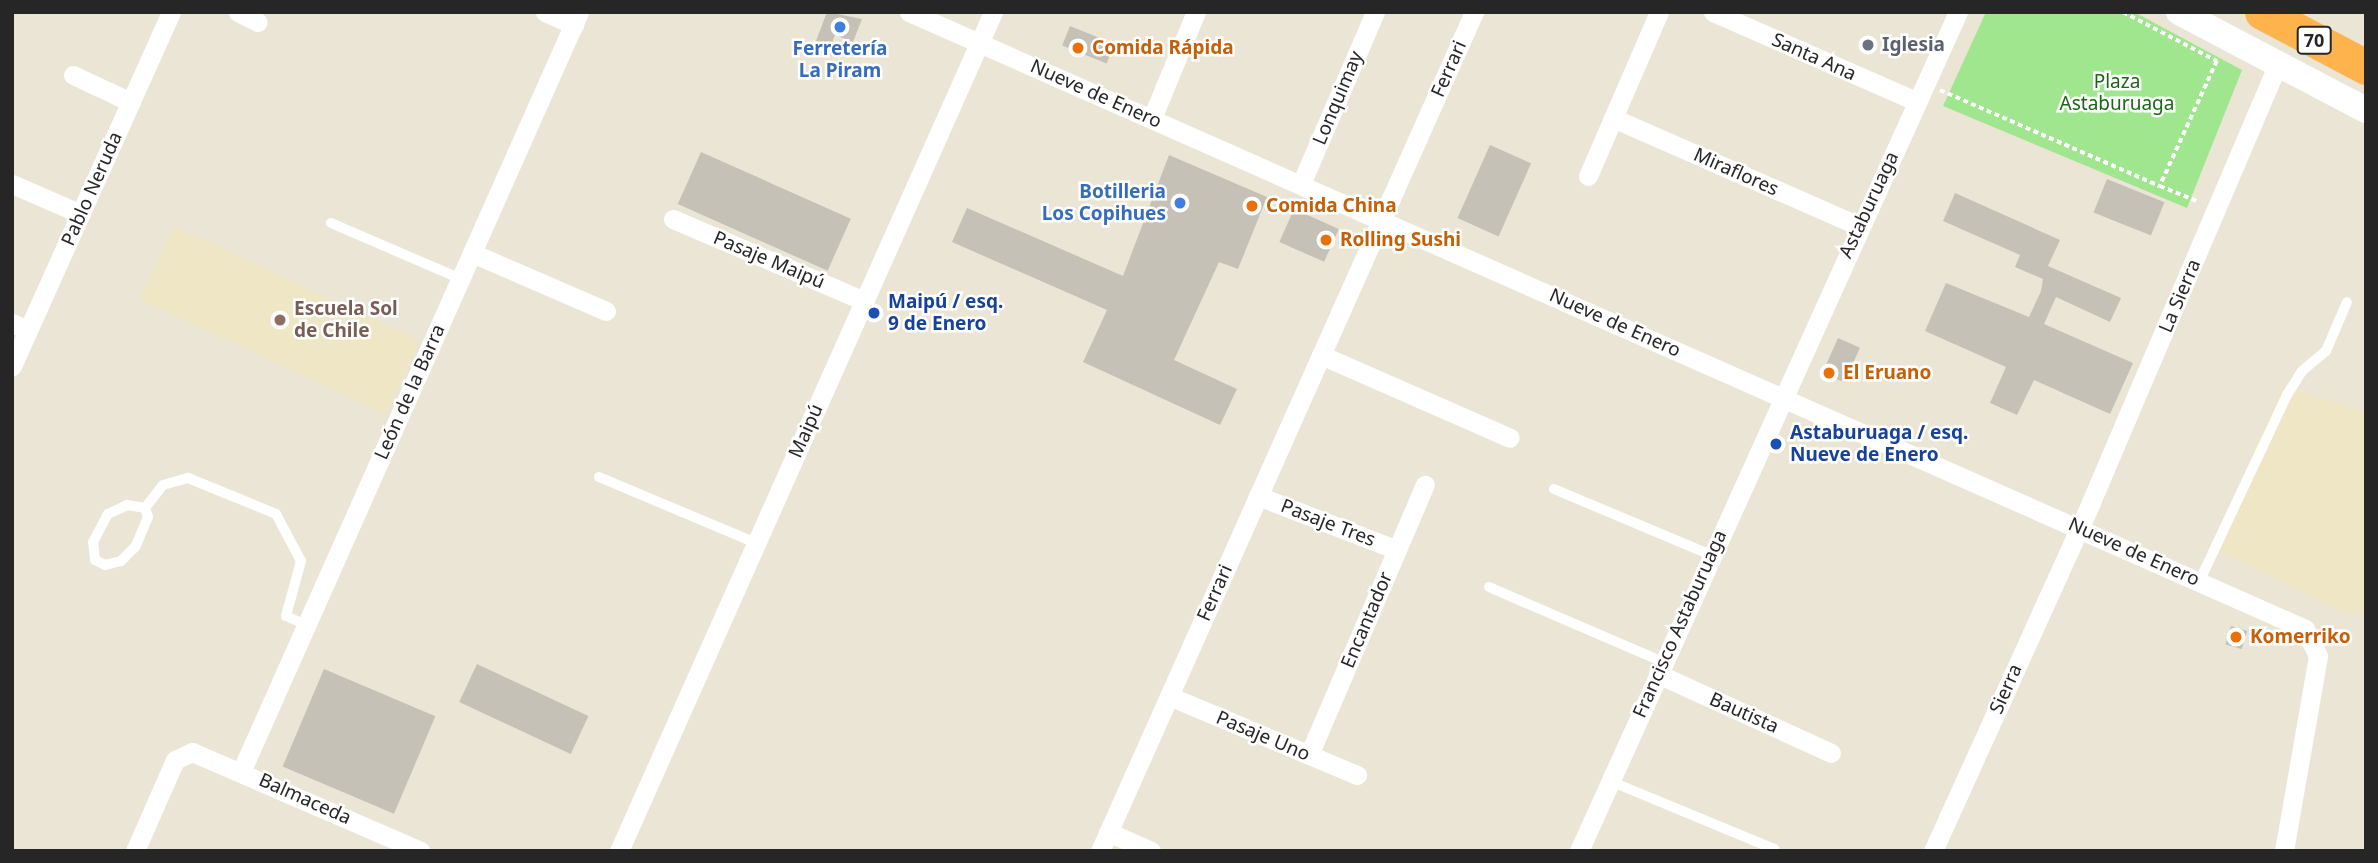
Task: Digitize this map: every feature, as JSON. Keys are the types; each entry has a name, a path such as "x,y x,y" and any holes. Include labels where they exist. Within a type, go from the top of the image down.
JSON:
{"highway":[{"name":"70","path":"2262,12 2366,67"}],"main road":[{"path":"2179,12 2366,110"}],"street":[{"name":"Pablo Neruda","path":"12,366 20,326 81,214 172,12"},
{"path":"238,12 258,22"},
{"path":"545,12 577,19"},
{"name":"Nueve de Enero","path":"909,12 2298,625 2315,642 2317,664 2284,851"},
{"name":"Maipú","path":"620,851 993,12"},
{"path":"1152,118 1196,12"},
{"name":"Lonquimay","path":"1301,184 1375,12"},
{"name":"Ferrari","path":"1100,851 1474,12"},
{"path":"1588,176 1659,12"},
{"name":"Santa Ana","path":"1713,12 1920,93"},
{"name":"Astaburuaga","path":"1781,397 1958,12"},
{"name":"León de la Barra","path":"241,772 577,19"},
{"name":"La Sierra","path":"2079,528 2278,64"},
{"path":"73,75 131,102"},
{"name":"Miraflores","path":"1613,118 1859,226"},
{"path":"12,184 81,214"},
{"name":"Pasaje Maipú","path":"673,219 864,301"},
{"path":"472,253 606,311"},
{"path":"1321,355 1510,438"},
{"name":"Francisco Astaburuaga","path":"1579,851 1781,397"},
{"name":"Encantador","path":"1309,755 1426,485"},
{"name":"Pasaje Tres","path":"1258,496 1397,550"},
{"name":"Sierra","path":"1933,851 2079,528"},
{"name":"Bautista","path":"1660,668 1831,752"},
{"name":"Pasaje Uno","path":"1169,696 1357,775"},
{"name":"Balmaceda","path":"135,851 172,765 187,752 241,772 421,851"},
{"path":"1108,832 1151,851"}],"lane":[{"path":"331,223 461,279"},
{"path":"2200,582 2287,395 2302,371 2326,351 2347,302"},
{"path":"598,477 756,543"},
{"path":"145,508 127,505 108,514 93,542 94,560 105,565 128,554 146,527 145,508 163,485 188,478 276,514 301,561 286,617 306,625"},
{"path":"1554,489 1711,555"},
{"path":"1489,587 1660,668"},
{"path":"1610,781 1774,849"}],"path":[{"path":"2123,12 2217,61 2160,186"},
{"path":"1920,93 2218,209"}],"shaded area":[{"name":"Escuela Sol de Chile","path":"174,226 420,341 385,414 140,299"},
{"path":"2283,385 2366,412 2366,616 2340,612 2212,548"}],"green space":[{"name":"Plaza Astaburuaga","path":"1986,12 2134,12 2242,70 2187,208 1943,106"}],"building":[{"name":"Ferretería La Piram","path":"827,12 862,19 853,42 835,35 830,47 816,41"},
{"path":"1070,26 1115,44 1107,63 1062,45"},
{"path":"1490,145 1531,163 1499,236 1457,218"},
{"path":"701,152 851,219 828,271 678,204"},
{"path":"1169,155 1267,197 1238,269 1219,262 1174,360 1237,389 1220,425 1083,362 1107,310 952,242 967,208 1123,276"},
{"path":"2107,179 2164,202 2151,236 2094,212"},
{"path":"1955,193 2060,240 2048,266 2121,298 2110,322 2056,297 2044,324 2133,363 2110,414 2034,380 2017,415 1990,403 2006,367 1925,331 1946,283 2029,317 2041,291 2043,279 2015,267 2020,255 1943,221"},
{"path":"1294,209 1339,229 1324,262 1279,242"},
{"path":"1838,338 1860,348 1844,382 1823,373"},
{"name":"Komerriko","path":"2231,626 2247,631 2242,649 2225,644"},
{"path":"477,664 588,716 571,754 459,702"},
{"path":"324,669 435,716 394,814 283,767"}],"place":[{"name":"Ferretería La Piram","path":"840,27"},
{"name":"Iglesia","path":"1868,45"},
{"name":"Comida Rápida","path":"1078,48"},
{"name":"Botilleria Los Copihues","path":"1180,203"},
{"name":"Comida China","path":"1252,206"},
{"name":"Rolling Sushi","path":"1326,240"},
{"name":"Maipú / esq. 9 de Enero","path":"874,313"},
{"name":"Escuela Sol de Chile","path":"280,320"},
{"name":"El Eruano","path":"1829,373"},
{"name":"Astaburuaga / esq. Nueve de Enero","path":"1776,444"},
{"name":"Komerriko","path":"2236,637"}]}
